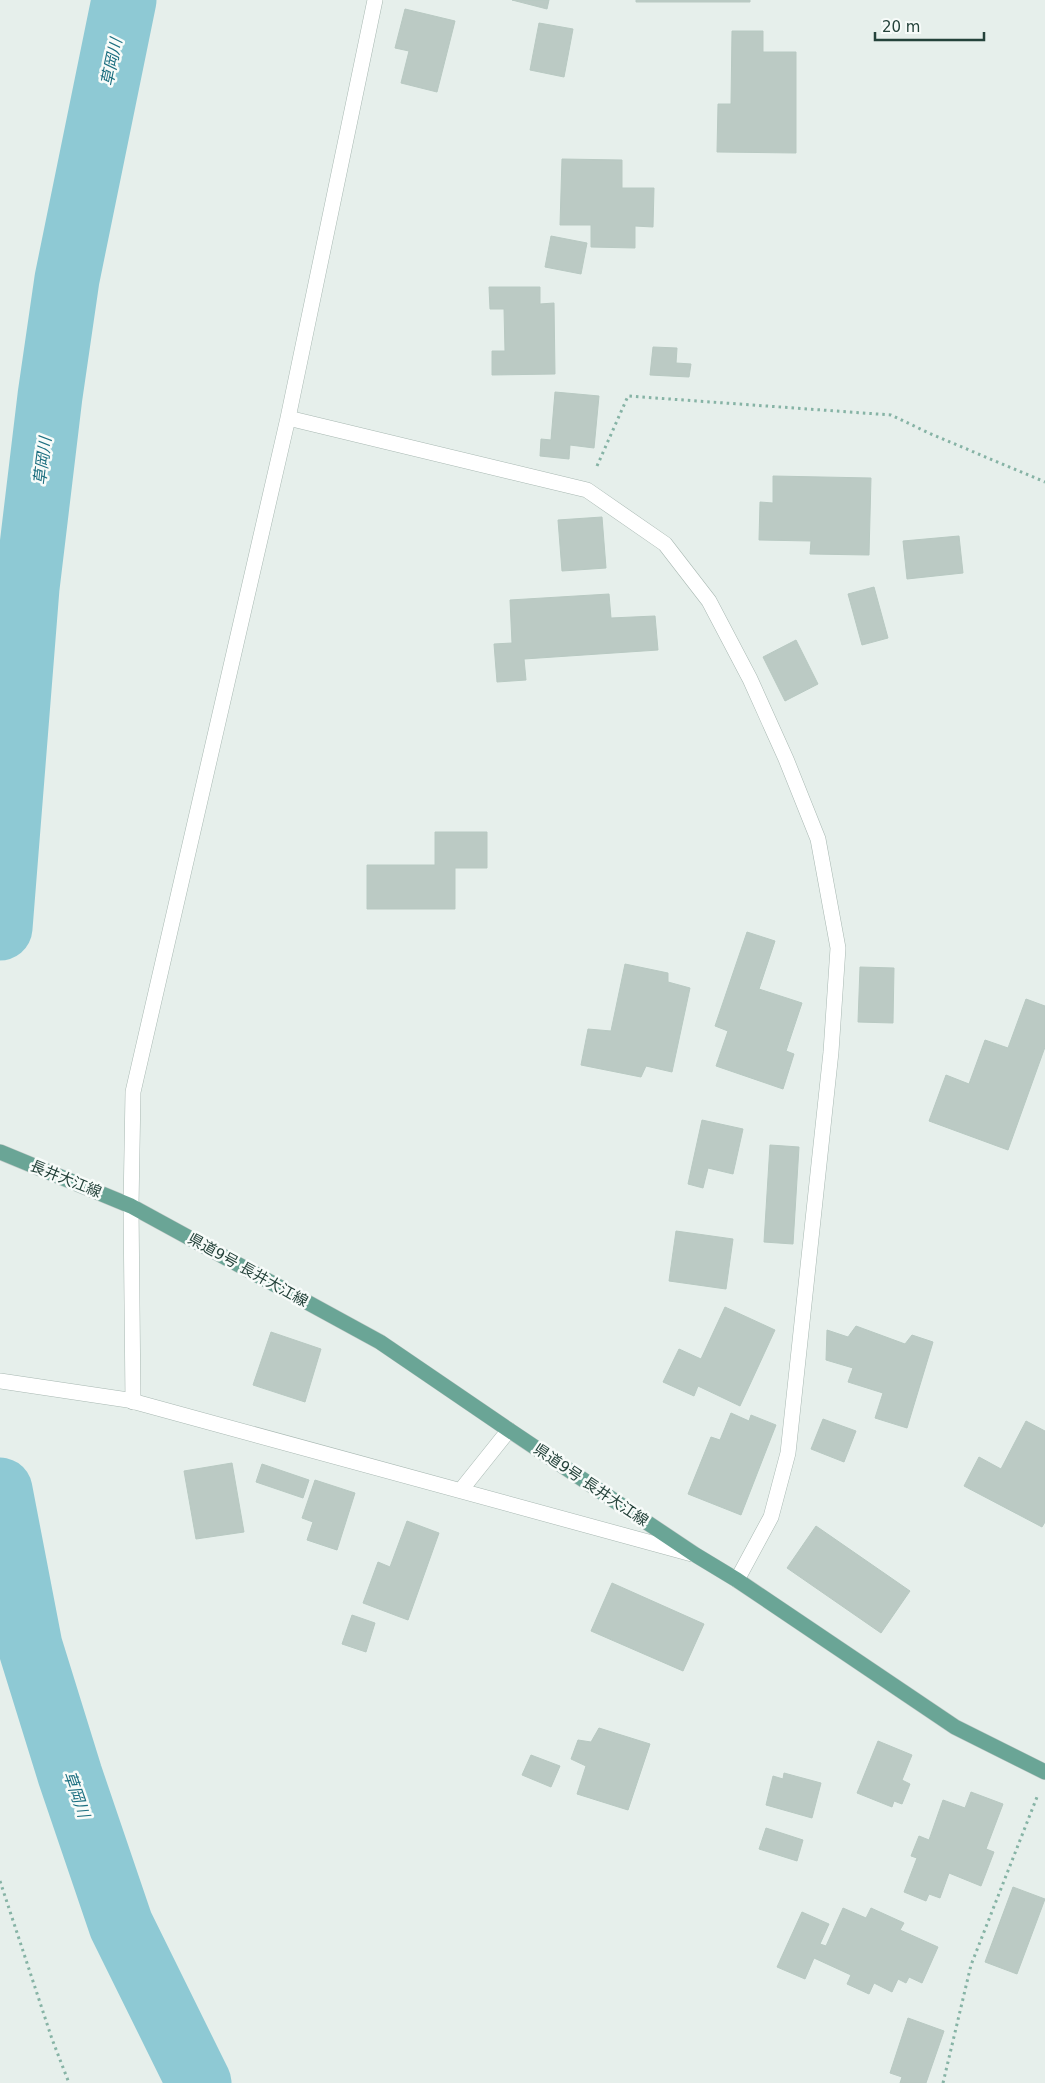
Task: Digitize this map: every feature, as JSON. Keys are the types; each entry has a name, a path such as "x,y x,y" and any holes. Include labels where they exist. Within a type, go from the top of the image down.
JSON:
{"main road":[{"name":"長井大江線","path":"0,1152 131,1206"},
{"name":"県道9号 長井大江線","path":"131,1206 380,1342 955,1727 1045,1772"}],"street":[{"path":"131,1401 133,1092 288,418 375,0"},
{"path":"288,418 587,490 665,544 709,601 750,679 786,759 818,839 838,948 831,1052 788,1453 771,1517 737,1580"},
{"path":"0,1381 131,1401 694,1554"},
{"path":"461,1490 509,1430"}],"path":[{"path":"587,490 628,396 891,415 1045,482"},
{"path":"943,2083 971,1965 1038,1793"},
{"path":"0,1881 52,2039 69,2083"}],"building":[{"path":"512,0 549,0 547,9"},
{"path":"636,0 750,0 750,2 636,2"},
{"path":"405,9 455,21 437,92 401,83 409,51 395,48"},
{"path":"539,23 573,29 564,77 530,70"},
{"path":"732,31 763,31 763,52 796,52 796,153 717,152 718,104 731,104"},
{"path":"562,159 622,160 622,188 654,188 653,227 635,226 635,248 591,247 591,225 560,225"},
{"path":"551,236 587,243 581,274 545,267"},
{"path":"489,287 540,287 540,304 554,303 555,374 492,375 492,351 505,351 504,309 490,309"},
{"path":"653,347 677,348 676,363 691,364 689,377 650,375"},
{"path":"555,392 599,396 594,448 570,445 569,459 540,456 541,439 551,440"},
{"path":"773,476 871,478 869,555 810,554 811,541 759,540 760,502 773,503"},
{"path":"602,517 606,568 562,571 558,520"},
{"path":"959,536 963,573 907,579 903,541"},
{"path":"874,587 888,638 862,645 848,594"},
{"path":"609,594 611,618 655,616 658,650 524,659 526,680 497,682 494,644 512,643 510,600"},
{"path":"796,640 818,684 785,701 763,657"},
{"path":"435,832 487,832 487,868 455,868 455,909 367,909 367,865 435,865"},
{"path":"747,932 775,941 759,989 802,1003 786,1051 794,1054 783,1089 716,1066 728,1031 715,1026"},
{"path":"625,964 668,973 668,982 690,988 672,1072 646,1066 641,1077 581,1065 588,1029 611,1031"},
{"path":"860,967 894,968 893,1023 858,1022"},
{"path":"1026,999 1045,1006 1045,1047 1008,1150 929,1121 946,1075 969,1084 985,1040 1008,1048"},
{"path":"702,1120 743,1129 733,1174 708,1168 703,1188 688,1184"},
{"path":"770,1145 799,1147 793,1244 764,1242"},
{"path":"676,1231 733,1239 726,1289 669,1281"},
{"path":"725,1307 775,1330 740,1406 698,1386 694,1396 663,1382 679,1349 701,1359"},
{"path":"856,1326 905,1344 912,1335 933,1342 907,1428 875,1418 883,1393 848,1382 853,1368 826,1360 827,1330 848,1337"},
{"path":"271,1332 321,1349 305,1402 253,1385"},
{"path":"731,1413 749,1421 751,1415 776,1425 741,1515 688,1494 711,1437 720,1440"},
{"path":"823,1419 856,1431 844,1462 811,1449"},
{"path":"1026,1421 1045,1431 1045,1522 1042,1527 964,1486 979,1457 1001,1469"},
{"path":"232,1463 244,1532 196,1539 184,1471"},
{"path":"262,1464 309,1480 303,1498 256,1482"},
{"path":"315,1480 355,1493 337,1550 307,1540 313,1522 302,1518"},
{"path":"407,1521 439,1533 408,1620 363,1603 378,1562 390,1567"},
{"path":"816,1526 910,1591 881,1633 787,1568"},
{"path":"612,1583 704,1624 683,1671 591,1631"},
{"path":"352,1615 375,1623 366,1652 342,1644"},
{"path":"599,1728 650,1744 628,1810 577,1794 586,1766 571,1759 578,1740 591,1742"},
{"path":"878,1741 912,1755 902,1780 910,1784 902,1804 894,1801 892,1807 857,1793"},
{"path":"531,1755 560,1766 551,1787 522,1775"},
{"path":"784,1773 821,1783 812,1818 766,1805 773,1776 783,1779"},
{"path":"971,1792 1003,1804 986,1849 994,1852 981,1886 949,1873 940,1898 929,1894 926,1901 904,1892 917,1858 911,1856 919,1836 929,1840 943,1800 965,1808"},
{"path":"766,1828 803,1840 797,1861 759,1849"},
{"path":"1013,1887 1045,1899 1017,1974 985,1962"},
{"path":"843,1908 866,1918 871,1908 904,1923 900,1930 938,1947 922,1983 909,1977 906,1983 898,1979 892,1992 874,1983 869,1994 847,1984 851,1975 814,1958 805,1979 777,1967 802,1912 829,1924 820,1944 826,1946"},
{"path":"908,2018 944,2031 926,2083 900,2083 902,2077 890,2073"}],"waterway":[{"name":"草岡川","path":"0,928 27,588 50,396 67,279 124,0"},
{"name":"草岡川","path":"0,1490 30,1646 70,1775 121,1925 199,2083"}]}
